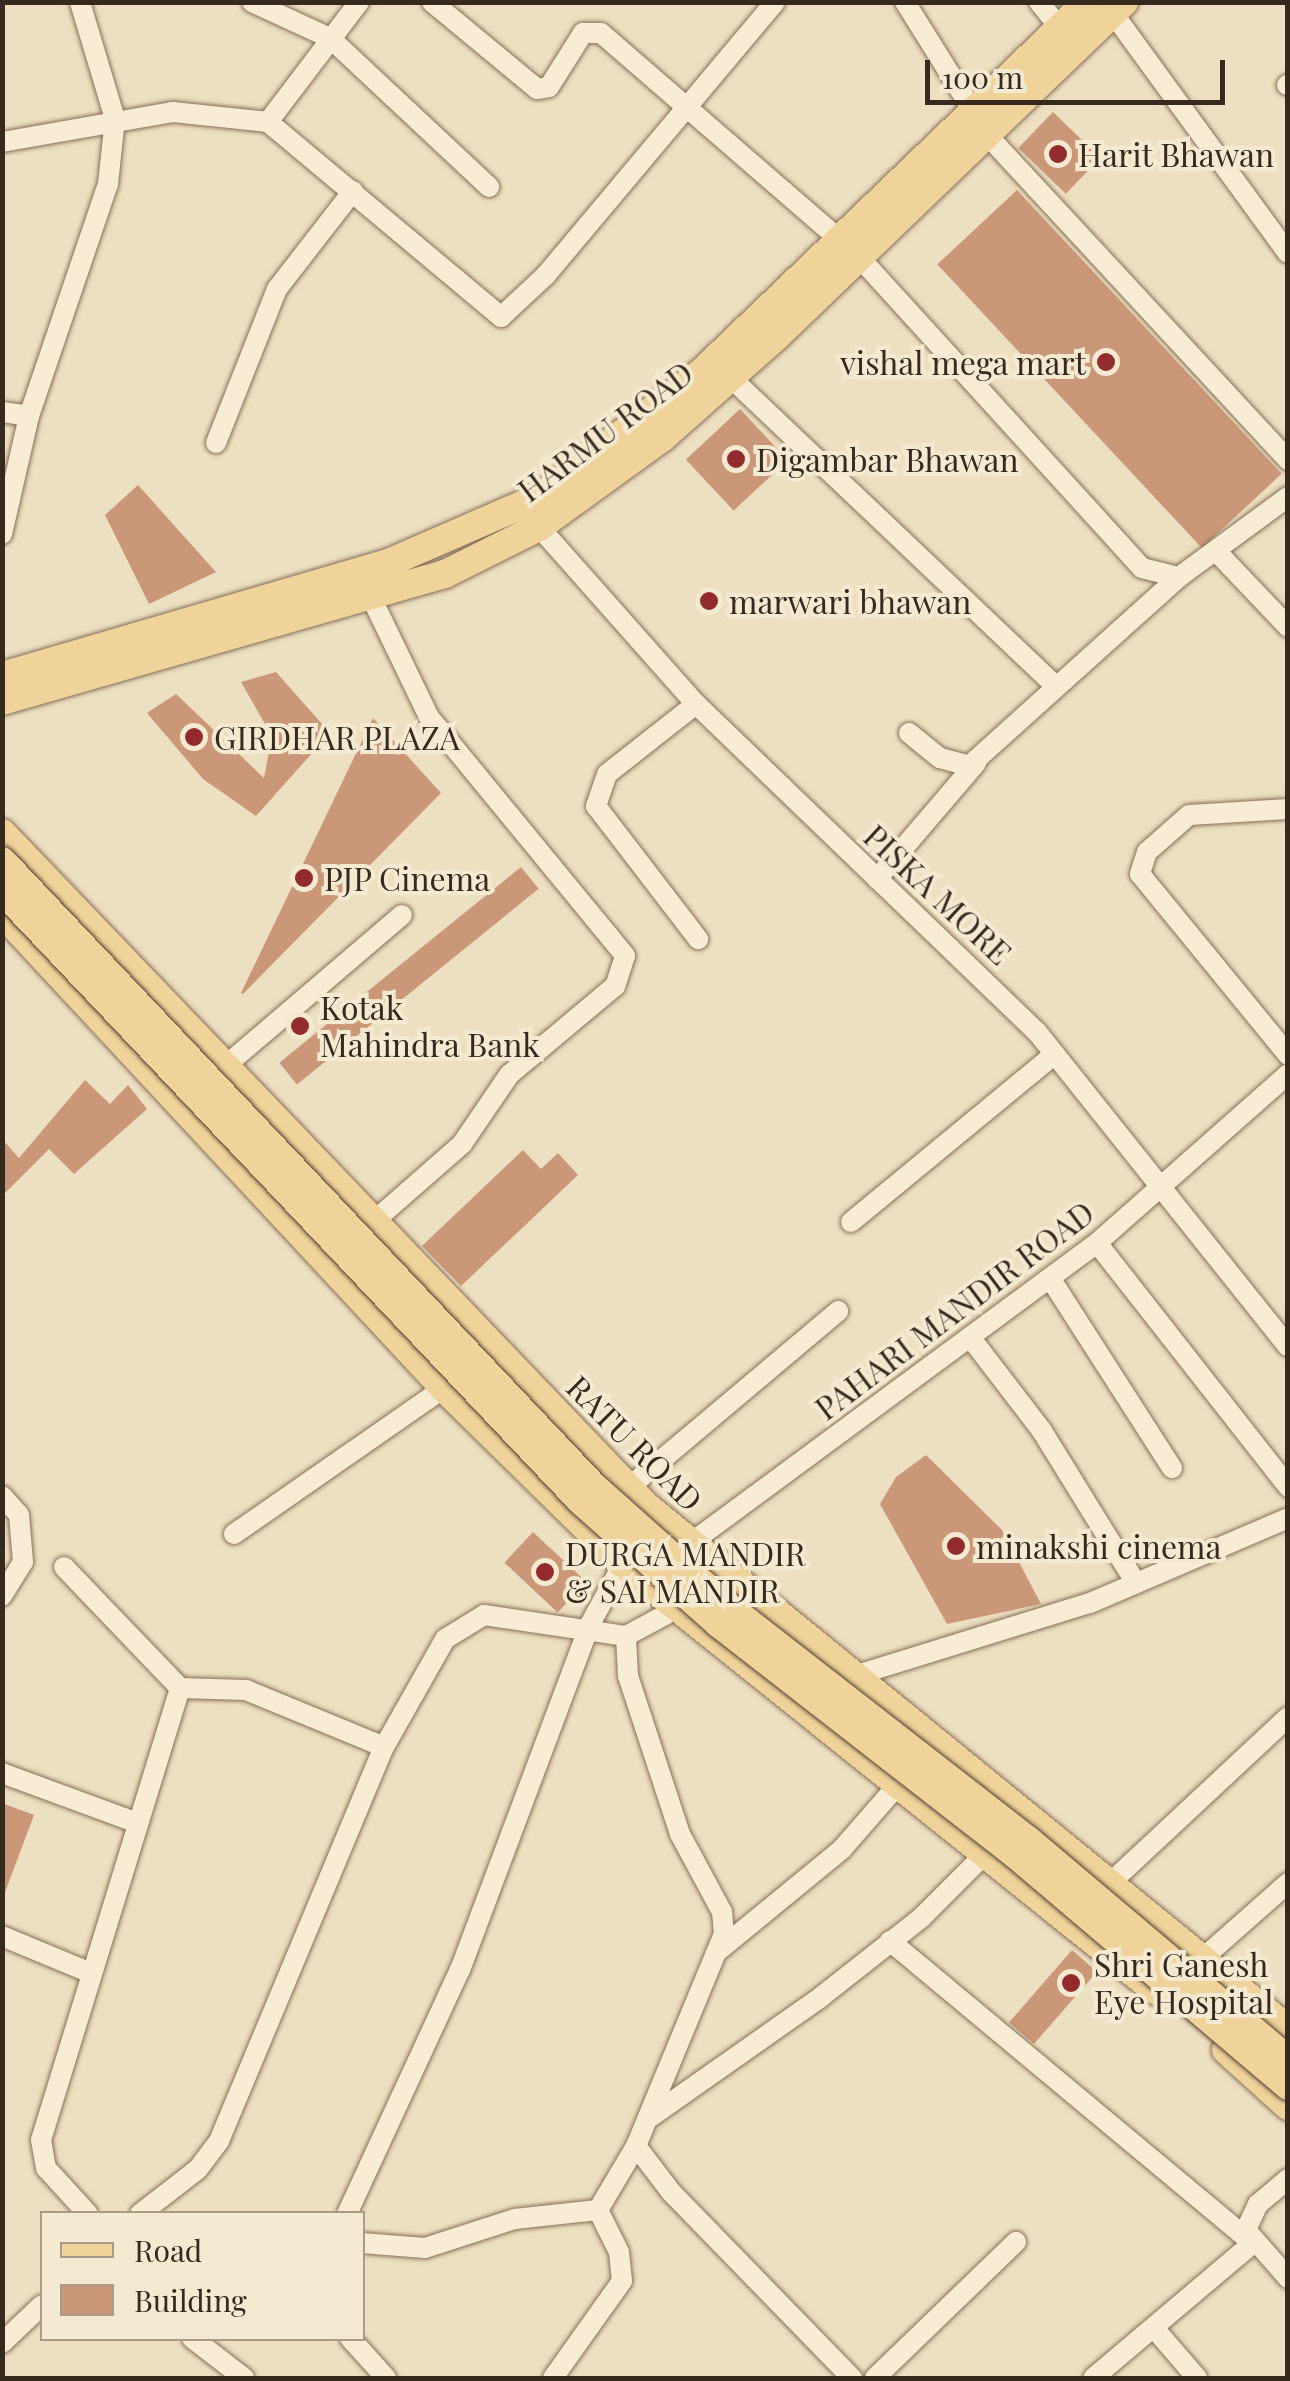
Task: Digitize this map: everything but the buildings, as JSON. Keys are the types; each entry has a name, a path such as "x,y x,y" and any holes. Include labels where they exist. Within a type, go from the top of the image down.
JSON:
{"main road":[{"name":"HARMU ROAD","path":"2,676 386,564 531,516 850,249 1107,6"},
{"name":"HARMU ROAD","path":"982,125 1060,28 1107,6"},
{"name":"HARMU ROAD","path":"2,702 445,574 731,378 850,249"},
{"name":"RATU ROAD","path":"2,833 687,1544 847,1678 1288,2029"},
{"path":"2,861 593,1486 731,1609 1028,1840 1288,2060"},
{"path":"2,890 580,1500 718,1623 1031,1867 1288,2086"},
{"path":"2,913 444,1388 623,1564 1288,2106"}],"street":[{"path":"2,534 30,416 108,184 115,120 80,2"},
{"path":"252,2 330,38 489,187"},
{"path":"268,122 359,2"},
{"path":"432,2 536,88 549,86 591,30 685,104 850,249 1120,548 1154,575 1178,577"},
{"path":"2,142 115,120 225,112 268,122 501,317 546,275 685,104 775,2"},
{"path":"905,2 982,125 1288,460"},
{"path":"1039,2 1060,28"},
{"path":"1107,6 1288,253"},
{"path":"216,443 277,289 353,191"},
{"path":"731,378 1056,686"},
{"path":"2,412 30,416"},
{"path":"877,879 979,759 1056,686 1178,577 1288,497"},
{"name":"PISKA MORE","path":"531,516 696,704 1056,1054 1288,1346"},
{"path":"1216,551 1288,628"},
{"path":"371,597 429,717 625,956 615,986 509,1075 462,1144 374,1221"},
{"path":"696,704 607,774 596,806 698,939"},
{"path":"909,734 958,767 979,759"},
{"path":"1288,808 1188,815 1146,852 1140,874 1288,1055"},
{"path":"224,1067 402,914"},
{"path":"851,1222 1056,1054"},
{"name":"PAHARI MANDIR ROAD","path":"648,1584 687,1544 1097,1243 1164,1188 1288,1074"},
{"path":"1097,1243 1288,1488"},
{"path":"1050,1278 1172,1468"},
{"path":"589,1529 628,1486 838,1311"},
{"path":"970,1336 1042,1431 1136,1583"},
{"path":"234,1534 444,1388"},
{"path":"2,1496 19,1516 23,1562 2,1596"},
{"path":"794,1704 847,1678 1136,1583 1288,1518"},
{"path":"348,2211 460,1970 589,1626 623,1564"},
{"path":"64,1566 180,1688 246,1690 384,1747"},
{"path":"148,2211 198,2168 219,2141 384,1747 424,1667 465,1620 484,1615 589,1626 626,1636 678,1608"},
{"path":"598,2210 636,2146 717,1953 722,1912 680,1834 628,1676 626,1636"},
{"path":"85,2211 46,2168 41,2140 180,1688"},
{"path":"1108,1885 1288,1717"},
{"path":"2,1772 138,1824"},
{"path":"717,1953 842,1849 897,1786"},
{"path":"647,2119 890,1941 984,1855"},
{"path":"1202,1959 1288,1883"},
{"path":"2,1936 91,1973"},
{"path":"890,1941 1254,2243 1288,2278"},
{"path":"636,2146 671,2192 851,2378"},
{"path":"1254,2243 1248,2218 1288,2180"},
{"path":"365,2243 425,2248 515,2219 598,2210"},
{"path":"552,2378 622,2281 619,2252 598,2210"},
{"path":"875,2378 1016,2242"},
{"path":"1093,2378 1254,2243"},
{"path":"2,2343 40,2306"},
{"path":"1154,2328 1197,2378"},
{"path":"196,2341 244,2378"},
{"path":"353,2341 386,2378"}],"place":[{"name":"Harit Bhawan","path":"1058,154"},
{"name":"vishal mega mart","path":"1106,362"},
{"name":"Digambar Bhawan","path":"736,459"},
{"name":"marwari bhawan","path":"709,601"},
{"name":"GIRDHAR PLAZA","path":"194,737"},
{"name":"PJP Cinema","path":"304,878"},
{"name":"Kotak Mahindra Bank","path":"300,1026"},
{"name":"minakshi cinema","path":"956,1546"},
{"name":"DURGA MANDIR & SAI MANDIR","path":"545,1572"},
{"name":"Shri Ganesh Eye Hospital","path":"1071,1983"}]}
